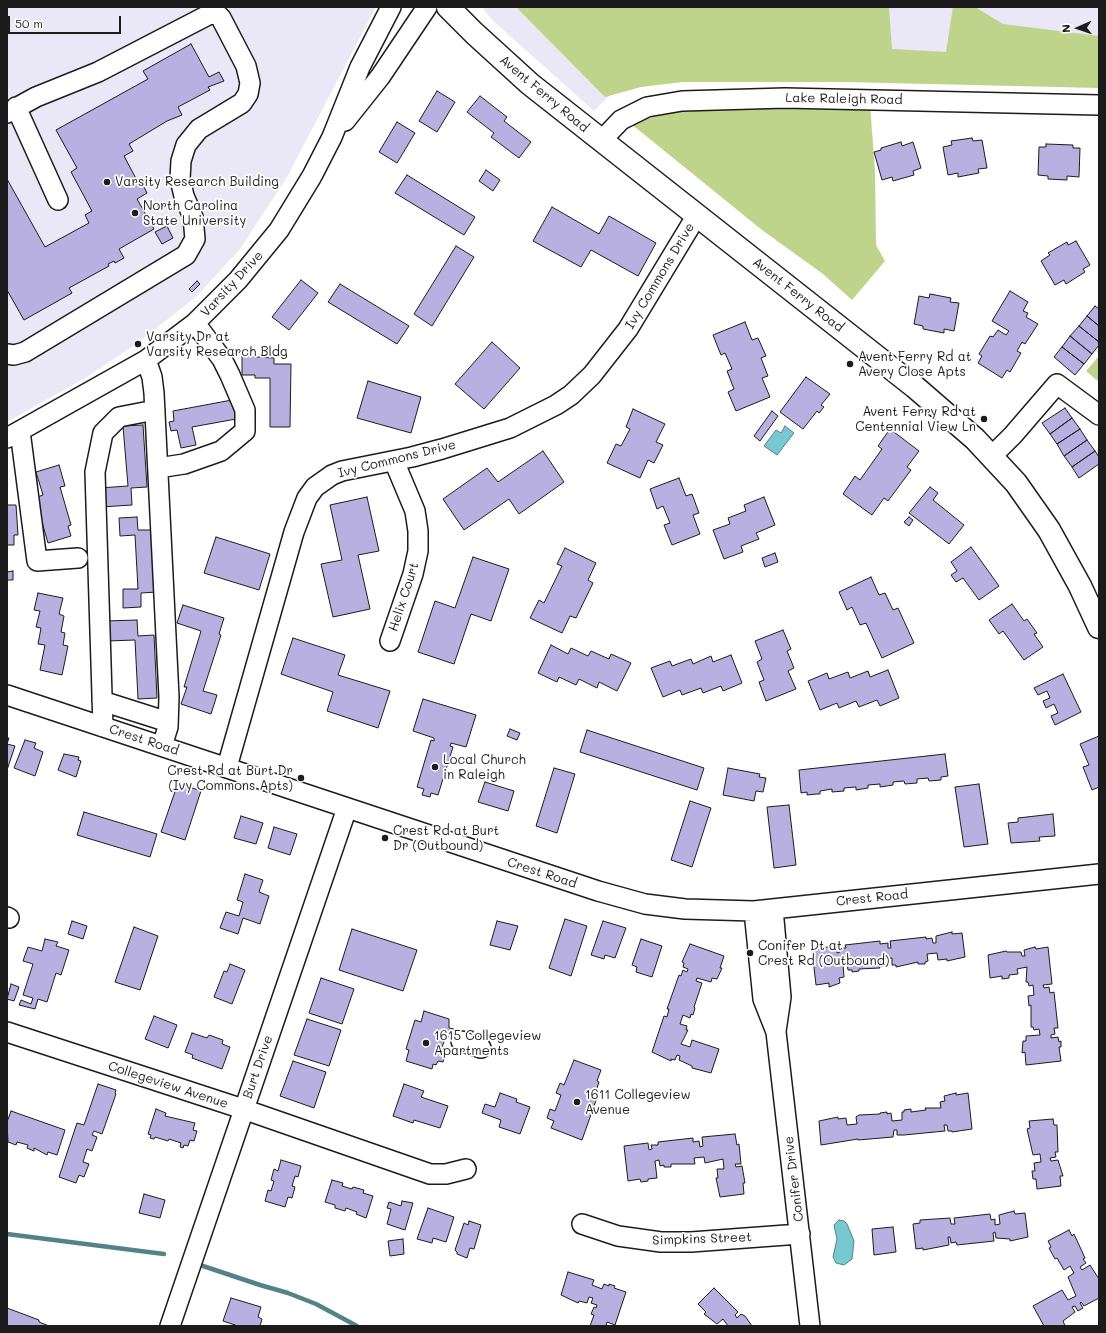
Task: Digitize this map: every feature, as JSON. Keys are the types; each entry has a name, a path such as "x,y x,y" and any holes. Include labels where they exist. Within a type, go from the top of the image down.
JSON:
{"main road":[{"name":"Avent Ferry Road","path":"448,7 501,59 601,141 697,215 948,414 992,456 1016,483 1050,530 1099,627"}],"street":[{"name":"Varsity Drive","path":"13,434 146,360 195,322 238,280 278,230 332,137 360,67 391,7"},
{"name":"Varsity Drive","path":"332,137 380,77 427,7"},
{"path":"7,354 14,355 26,352 186,255 195,239 193,217 184,196 180,179 181,161 186,145 199,129 242,103 248,94 250,83 246,66 218,15 210,14 98,72 36,97 11,110 58,200"},
{"name":"Lake Raleigh Road","path":"601,141 621,120 647,107 682,101 785,98 1099,105"},
{"name":"Ivy Commons Drive","path":"227,767 278,581 307,498 323,481 342,471 371,464 394,461 434,451 510,428 537,416 571,395 592,375 628,329 697,215"},
{"path":"158,468 184,464 221,451 245,431 246,410 222,359 195,322"},
{"path":"146,360 152,377 155,410 169,697 168,722 162,746"},
{"path":"992,456 1013,435 1057,384 1099,415"},
{"path":"103,726 95,472 103,433 118,417 155,410"},
{"path":"13,434 37,561 78,558"},
{"name":"Helix Court","path":"390,641 413,574 418,551 418,531 415,511 394,461"},
{"name":"Crest Road","path":"7,695 598,891 637,902 685,909 754,911 1099,874"},
{"path":"102,701 168,722"},
{"name":"Burt Drive","path":"170,1326 347,808"},
{"name":"Conifer Drive","path":"772,909 781,997 776,1032"},
{"name":"Conifer Drive","path":"754,911 763,999 776,1032 810,1326"},
{"name":"Collegeview Avenue","path":"7,1032 243,1109 430,1174 446,1174 466,1169"},
{"path":"461,1041 481,1048"},
{"name":"Simpkins Street","path":"582,1224 618,1236 660,1242 691,1242 800,1234"}],"shaded area":[{"name":"North Carolina State University","path":"7,7 376,7 287,177 240,249 196,297 136,344 87,377 7,422"},
{"path":"482,7 1099,7 1099,82 634,72 594,111 492,20"}],"green space":[{"path":"516,7 889,7 892,49 946,52 953,7 975,7 1003,24 1099,36 1099,88 845,82 683,82 641,87 605,97"},
{"path":"870,104 875,171 876,245 885,261 852,300 823,274 762,230 630,123 689,108"},
{"path":"1099,356 1099,382 1086,371"}],"water":[{"path":"785,426 794,433 777,455 764,446 776,430 781,433"},
{"path":"839,1220 844,1221 847,1224 854,1241 852,1259 844,1265 836,1263 833,1257 837,1239 834,1225"}],"building":[{"name":"Varsity Research Building","path":"191,44 209,77 219,72 224,81 208,87 210,90 178,107 182,115 167,121 129,144 133,151 124,156 140,186 143,185 147,193 137,199 154,229 119,249 124,258 115,263 114,261 108,264 109,266 69,288 72,293 24,320 7,290 7,179 45,247 89,223 85,215 92,211 71,172 77,168 56,130 148,79 143,71"},
{"path":"437,91 455,102 437,132 419,121"},
{"path":"480,96 507,117 504,121 531,142 519,158 491,137 494,133 467,112"},
{"path":"397,122 415,133 397,163 379,152"},
{"path":"972,138 973,141 982,140 987,168 978,169 979,173 958,177 958,173 948,175 943,147 952,145 951,141"},
{"path":"901,142 902,146 913,142 921,168 913,171 914,175 893,181 892,177 882,180 874,152 881,150 881,148"},
{"path":"1046,144 1073,145 1073,148 1080,148 1079,177 1067,176 1067,180 1048,179 1048,176 1038,175 1039,147 1046,147"},
{"path":"486,170 500,180 493,191 479,181"},
{"path":"407,175 475,217 464,235 395,193"},
{"path":"552,207 599,234 609,216 656,243 638,276 591,250 581,267 533,241"},
{"path":"167,226 173,238 162,244 155,232"},
{"path":"1076,241 1090,265 1083,269 1085,272 1066,284 1064,280 1055,285 1041,261 1050,255 1048,253 1067,242 1068,245"},
{"path":"456,246 474,257 432,326 414,314"},
{"path":"301,280 318,293 289,330 272,317"},
{"path":"197,281 200,284 192,292 189,289"},
{"path":"340,284 409,326 397,344 328,302"},
{"path":"1010,291 1028,302 1023,311 1028,313 1026,317 1038,324 1025,344 1022,342 1017,351 1021,353 1010,372 1007,370 1002,378 978,363 982,356 979,354 990,336 993,337 998,330 1006,335 1009,331 992,321"},
{"path":"930,294 951,298 950,302 959,303 954,331 944,329 944,333 923,329 923,326 914,324 919,296 929,298"},
{"path":"1095,306 1099,309 1099,326 1087,316"},
{"path":"1087,316 1099,326 1099,342 1079,326"},
{"path":"745,322 752,340 758,338 766,356 761,358 768,376 762,378 770,397 736,411 728,392 734,389 727,371 732,369 725,353 721,355 713,335"},
{"path":"1079,326 1099,342 1099,345 1092,354 1070,336"},
{"path":"1070,336 1092,354 1084,364 1062,347"},
{"path":"492,342 520,368 484,409 455,384"},
{"path":"1062,347 1084,364 1075,375 1054,357"},
{"path":"242,356 274,358 274,364 291,364 290,427 270,427 270,378 255,378 255,375 242,375"},
{"path":"806,377 830,394 821,405 824,407 819,413 817,411 803,429 780,412"},
{"path":"368,381 421,397 411,433 357,418"},
{"path":"232,400 236,419 192,427 196,445 181,448 177,430 171,431 169,422 174,421 173,411"},
{"path":"1065,408 1072,418 1050,434 1042,423"},
{"path":"633,409 665,424 656,442 663,445 654,463 648,460 640,478 607,463 616,444 621,446 630,429 626,427"},
{"path":"772,411 778,416 760,441 754,436"},
{"path":"1072,418 1080,429 1057,444 1050,434"},
{"path":"143,425 147,487 131,488 132,505 101,507 99,488 128,486 123,426"},
{"path":"890,429 919,451 907,467 911,470 888,501 884,498 872,515 843,494 855,476 860,480 882,449 878,446"},
{"path":"1080,429 1087,440 1064,456 1057,444"},
{"path":"1087,440 1095,451 1072,467 1064,456"},
{"path":"543,451 564,482 519,514 509,499 464,530 443,499 487,468 498,482"},
{"path":"1095,451 1099,457 1099,464 1079,478 1072,467"},
{"path":"59,465 65,486 60,487 71,525 68,526 71,536 48,543 35,498 43,495 36,472"},
{"path":"679,478 686,496 692,494 699,513 693,515 700,534 672,545 664,525 670,523 663,506 657,509 650,489"},
{"path":"930,487 938,493 933,500 964,525 949,544 909,513"},
{"path":"367,497 379,551 358,555 370,609 333,617 321,564 342,560 330,505"},
{"path":"764,497 775,525 756,533 759,539 741,546 743,552 724,559 713,530 730,524 728,518 746,511 744,505"},
{"path":"7,505 16,505 18,535 14,535 14,545 7,545"},
{"path":"137,517 138,530 154,530 157,592 141,593 141,607 123,608 123,589 138,589 135,535 120,536 119,518"},
{"path":"909,517 913,520 909,526 904,522"},
{"path":"216,537 270,554 259,590 204,573"},
{"path":"971,547 999,586 979,600 963,578 956,582 951,575 957,571 951,562"},
{"path":"565,548 596,563 588,580 593,583 576,618 570,616 562,633 530,618 539,600 544,603 562,566 557,564"},
{"path":"775,553 778,562 765,567 762,558"},
{"path":"473,557 509,569 491,621 471,614 454,664 418,652 435,601 455,608"},
{"path":"13,571 13,580 7,580 7,572"},
{"path":"871,577 879,595 885,593 893,610 898,608 914,643 882,658 866,623 860,625 852,607 847,610 839,592"},
{"path":"38,593 63,598 59,614 64,616 61,632 65,633 63,645 68,646 62,675 40,670 45,645 38,644 41,628 36,627 40,611 34,610"},
{"path":"1012,604 1024,621 1027,619 1037,633 1034,634 1043,647 1024,660 1003,631 999,634 989,620"},
{"path":"183,605 224,618 219,634 221,635 203,691 217,695 211,714 181,704 187,687 184,687 201,631 177,623"},
{"path":"137,620 138,636 154,635 157,698 138,699 135,640 107,641 106,621"},
{"path":"783,630 791,649 787,651 794,668 788,671 796,689 766,701 759,682 764,680 757,662 762,659 755,641"},
{"path":"293,638 345,655 338,675 390,691 378,728 327,711 333,692 281,674"},
{"path":"551,645 568,654 571,648 588,656 591,651 609,659 611,654 631,663 617,691 599,682 597,688 579,679 576,685 559,677 557,682 538,673"},
{"path":"731,655 742,683 723,691 721,686 703,693 701,688 682,695 680,690 663,697 651,668 670,661 672,666 691,659 693,664 711,656 713,662"},
{"path":"888,670 899,698 880,706 877,700 859,707 856,701 839,708 837,703 820,710 808,681 827,673 829,679 848,672 850,678 868,671 870,677"},
{"path":"1063,674 1081,712 1055,725 1051,716 1058,713 1054,704 1046,708 1043,701 1050,698 1047,691 1038,695 1034,688"},
{"name":"Local Church in Raleigh","path":"423,699 476,715 466,747 451,743 450,746 453,747 438,795 431,793 430,797 422,795 424,789 417,787 431,740 434,741 434,738 413,731"},
{"path":"510,729 520,733 517,740 507,736"},
{"path":"587,730 704,768 697,790 580,752"},
{"path":"1099,736 1099,787 1092,790 1083,767 1089,765 1080,744"},
{"path":"25,740 36,743 34,748 43,752 35,776 14,768"},
{"path":"7,744 15,746 7,770"},
{"path":"64,754 79,757 78,760 81,761 76,777 58,770"},
{"path":"945,754 948,776 941,777 941,780 929,781 928,778 917,779 917,783 905,784 904,781 893,782 893,785 880,787 880,784 868,785 868,788 856,790 856,787 844,788 844,791 832,792 832,789 820,791 820,794 807,795 807,792 801,793 799,770"},
{"path":"554,768 575,774 557,833 536,826"},
{"path":"728,768 760,774 759,777 766,778 763,792 756,791 754,801 723,795"},
{"path":"485,782 514,791 508,811 478,802"},
{"path":"178,783 201,791 185,840 161,832"},
{"path":"979,784 988,844 964,847 955,787"},
{"path":"690,801 711,808 692,867 671,860"},
{"path":"789,805 796,865 774,868 767,807"},
{"path":"84,812 157,834 150,857 77,835"},
{"path":"1053,814 1055,836 1039,837 1040,841 1011,843 1008,823 1018,822 1018,818"},
{"path":"241,816 263,823 256,844 234,838"},
{"path":"274,827 297,834 290,855 268,848"},
{"path":"245,874 263,880 259,892 269,896 260,924 243,918 238,934 220,928 226,912 239,916 243,902 237,900"},
{"path":"565,919 587,926 571,976 549,968"},
{"path":"72,921 87,926 83,939 68,934"},
{"path":"497,921 518,926 510,950 490,945"},
{"path":"603,921 626,928 615,958 605,955 604,959 591,955"},
{"path":"134,927 158,936 140,990 115,982"},
{"path":"352,929 417,950 403,991 339,970"},
{"path":"952,932 952,934 962,933 965,957 947,961 947,959 938,960 937,953 927,954 928,961 925,962 925,964 918,964 918,962 896,967 896,965 892,965 892,958 882,959 883,966 879,966 880,968 859,969 859,971 852,972 852,970 848,970 847,963 843,964 844,977 839,978 840,983 829,987 829,983 816,985 812,950 832,946 832,948 836,947 837,953 840,952 839,948 846,948 845,945 880,941 880,944 888,943 888,948 891,948 890,941 926,937 926,939 932,938 933,943 936,943 936,936"},
{"path":"45,939 58,942 56,946 69,950 61,975 56,973 47,1002 38,999 35,1009 19,1005 21,1000 31,1004 33,998 23,995 33,964 23,961 28,947 42,951"},
{"path":"641,939 662,946 652,977 636,972 637,967 632,965"},
{"path":"690,944 724,956 720,968 722,968 717,979 712,978 711,982 697,978 696,981 702,983 694,1007 693,1015 691,1014 690,1018 683,1015 680,1024 687,1026 686,1030 688,1030 681,1044 690,1047 692,1040 719,1049 711,1073 692,1068 692,1066 679,1060 680,1056 677,1055 675,1060 671,1059 671,1061 652,1052 664,1016 667,1017 669,1009 667,1009 679,975 681,976 683,970 687,972 688,969 683,967 684,963 682,962"},
{"path":"1035,947 1036,949 1048,947 1052,984 1043,985 1044,988 1049,987 1050,993 1054,992 1058,1028 1054,1028 1055,1034 1051,1035 1051,1038 1058,1037 1059,1042 1061,1041 1061,1047 1059,1047 1061,1061 1026,1065 1025,1052 1022,1053 1023,1041 1026,1041 1026,1036 1040,1035 1039,1029 1034,1030 1033,1027 1031,1027 1031,1005 1029,1006 1028,996 1034,995 1033,985 1029,986 1028,982 1026,982 1027,967 1017,969 1018,974 1009,975 1009,978 1002,979 1002,976 990,978 988,955 1006,951 1021,952 1022,956 1025,956 1024,950"},
{"path":"230,964 245,970 232,1004 214,997 224,971 227,972"},
{"path":"321,978 354,989 342,1024 309,1013"},
{"path":"11,984 19,987 14,1001 7,999"},
{"name":"1615 Collegeview Apartments","path":"424,1011 449,1019 449,1028 454,1029 449,1037 446,1036 440,1053 445,1054 443,1062 438,1061 436,1065 433,1064 432,1069 406,1061 409,1050 406,1049 415,1020 421,1022"},
{"path":"154,1016 177,1025 168,1048 145,1039"},
{"path":"307,1019 341,1030 329,1066 294,1055"},
{"path":"192,1033 207,1038 209,1035 223,1040 222,1044 230,1047 222,1069 192,1058 193,1055 185,1052"},
{"name":"1611 Collegeview Avenue","path":"574,1060 601,1070 597,1081 599,1082 596,1091 599,1092 582,1140 551,1128 554,1121 547,1118 550,1109 555,1111 561,1095 556,1093 560,1083 564,1085"},
{"path":"293,1061 326,1072 314,1108 280,1096"},
{"path":"98,1084 116,1090 116,1094 102,1134 94,1131 92,1135 97,1137 92,1151 87,1149 83,1162 89,1164 84,1177 79,1175 76,1183 59,1177 77,1123 84,1125"},
{"path":"404,1084 424,1091 421,1097 448,1106 440,1128 414,1120 413,1123 393,1116"},
{"path":"500,1093 517,1099 516,1102 530,1107 520,1134 499,1127 501,1120 482,1113 485,1104 495,1107"},
{"path":"956,1093 956,1095 968,1093 972,1129 952,1132 948,1131 947,1125 944,1125 945,1131 904,1135 897,1135 897,1130 894,1130 893,1137 858,1139 821,1145 819,1121 838,1117 838,1119 846,1118 847,1125 857,1124 856,1117 859,1115 880,1114 887,1112 887,1114 891,1113 892,1121 902,1120 902,1112 904,1112 904,1110 911,1109 911,1112 926,1110 925,1108 941,1108 940,1102 945,1101 944,1096"},
{"path":"156,1109 166,1113 165,1116 195,1123 193,1130 197,1131 194,1141 190,1140 188,1146 184,1145 183,1148 180,1147 181,1143 169,1139 168,1141 155,1137 154,1139 150,1138 151,1135 148,1134"},
{"path":"11,1111 65,1130 57,1155 48,1152 47,1155 34,1148 34,1151 27,1148 28,1145 17,1142 16,1145 8,1142 7,1122"},
{"path":"1053,1119 1054,1125 1057,1125 1058,1152 1055,1152 1056,1157 1050,1158 1051,1161 1058,1160 1063,1176 1060,1176 1061,1186 1037,1189 1036,1179 1033,1179 1032,1171 1035,1171 1034,1163 1041,1162 1040,1154 1033,1155 1027,1129 1030,1128 1029,1121"},
{"path":"735,1134 737,1145 739,1144 741,1164 735,1164 736,1167 742,1166 745,1183 743,1183 744,1194 720,1197 716,1178 718,1178 717,1169 724,1169 723,1159 705,1163 704,1157 694,1158 695,1164 671,1164 671,1167 664,1167 664,1165 660,1166 659,1160 655,1161 657,1178 648,1179 648,1181 641,1182 640,1179 628,1181 624,1146 648,1143 649,1150 652,1149 651,1145 658,1145 658,1142 693,1138 693,1142 699,1141 700,1147 703,1146 702,1137"},
{"path":"281,1160 301,1166 298,1177 295,1176 292,1186 295,1187 292,1198 288,1197 285,1207 265,1201 268,1190 271,1191 274,1181 271,1180 274,1169 278,1171"},
{"path":"332,1180 343,1183 342,1186 364,1190 363,1193 373,1196 366,1218 356,1214 357,1212 346,1208 345,1211 335,1208 335,1205 325,1202"},
{"path":"144,1194 165,1200 160,1218 139,1213"},
{"path":"402,1201 413,1203 405,1230 387,1224 391,1209 387,1208 389,1202 401,1206"},
{"path":"428,1208 454,1217 446,1242 433,1238 432,1243 417,1239"},
{"path":"1014,1211 1015,1214 1025,1213 1028,1237 1010,1241 1010,1239 996,1238 995,1232 993,1233 994,1241 957,1245 956,1242 951,1243 950,1237 948,1237 949,1245 923,1250 923,1248 916,1249 913,1224 920,1223 920,1220 950,1218 951,1224 955,1224 954,1218 990,1214 991,1220 995,1219 995,1225 1000,1224 999,1215"},
{"path":"469,1221 481,1225 474,1249 470,1248 467,1258 457,1254 455,1250 464,1223 468,1225"},
{"path":"893,1227 896,1252 874,1255 872,1229"},
{"path":"1069,1230 1072,1236 1074,1234 1085,1258 1083,1259 1086,1263 1080,1267 1082,1270 1090,1265 1099,1279 1099,1298 1084,1306 1081,1302 1080,1303 1083,1308 1078,1311 1075,1306 1072,1307 1075,1312 1063,1321 1065,1326 1044,1326 1033,1306 1062,1290 1068,1300 1076,1296 1068,1277 1074,1273 1070,1266 1064,1270 1057,1258 1055,1259 1049,1248 1051,1247 1048,1241"},
{"path":"403,1239 404,1254 390,1256 388,1241"},
{"path":"568,1272 594,1280 592,1285 602,1289 604,1284 609,1286 609,1284 615,1286 614,1288 626,1292 615,1325 607,1322 606,1326 590,1326 594,1315 591,1314 594,1307 596,1308 597,1305 591,1303 593,1298 589,1297 587,1303 579,1301 578,1303 561,1295"},
{"path":"714,1288 738,1312 735,1315 737,1318 741,1314 745,1316 752,1326 728,1326 723,1319 717,1324 704,1314 706,1312 698,1304"},
{"path":"231,1298 261,1307 258,1317 262,1319 260,1326 238,1326 223,1321"},
{"path":"7,1308 39,1320 39,1322 49,1326 7,1326"}],"waterway":[{"path":"7,1234 164,1254"},
{"path":"203,1266 288,1293 316,1304 357,1326"}],"place":[{"name":"Varsity Research Building","path":"107,182"},
{"name":"North Carolina State University","path":"135,213"},
{"name":"Varsity Dr at Varsity Research Bldg","path":"138,344"},
{"name":"Avent Ferry Rd at Avery Close Apts","path":"850,364"},
{"name":"Avent Ferry Rd at Centennial View Ln","path":"984,419"},
{"name":"Local Church in Raleigh","path":"435,767"},
{"name":"Crest Rd at Burt Dr (Ivy Commons Apts)","path":"301,778"},
{"name":"Crest Rd at Burt Dr (Outbound)","path":"385,838"},
{"name":"Conifer Dt at Crest Rd (Outbound)","path":"750,953"},
{"name":"1615 Collegeview Apartments","path":"426,1043"},
{"name":"1611 Collegeview Avenue","path":"577,1102"}]}
